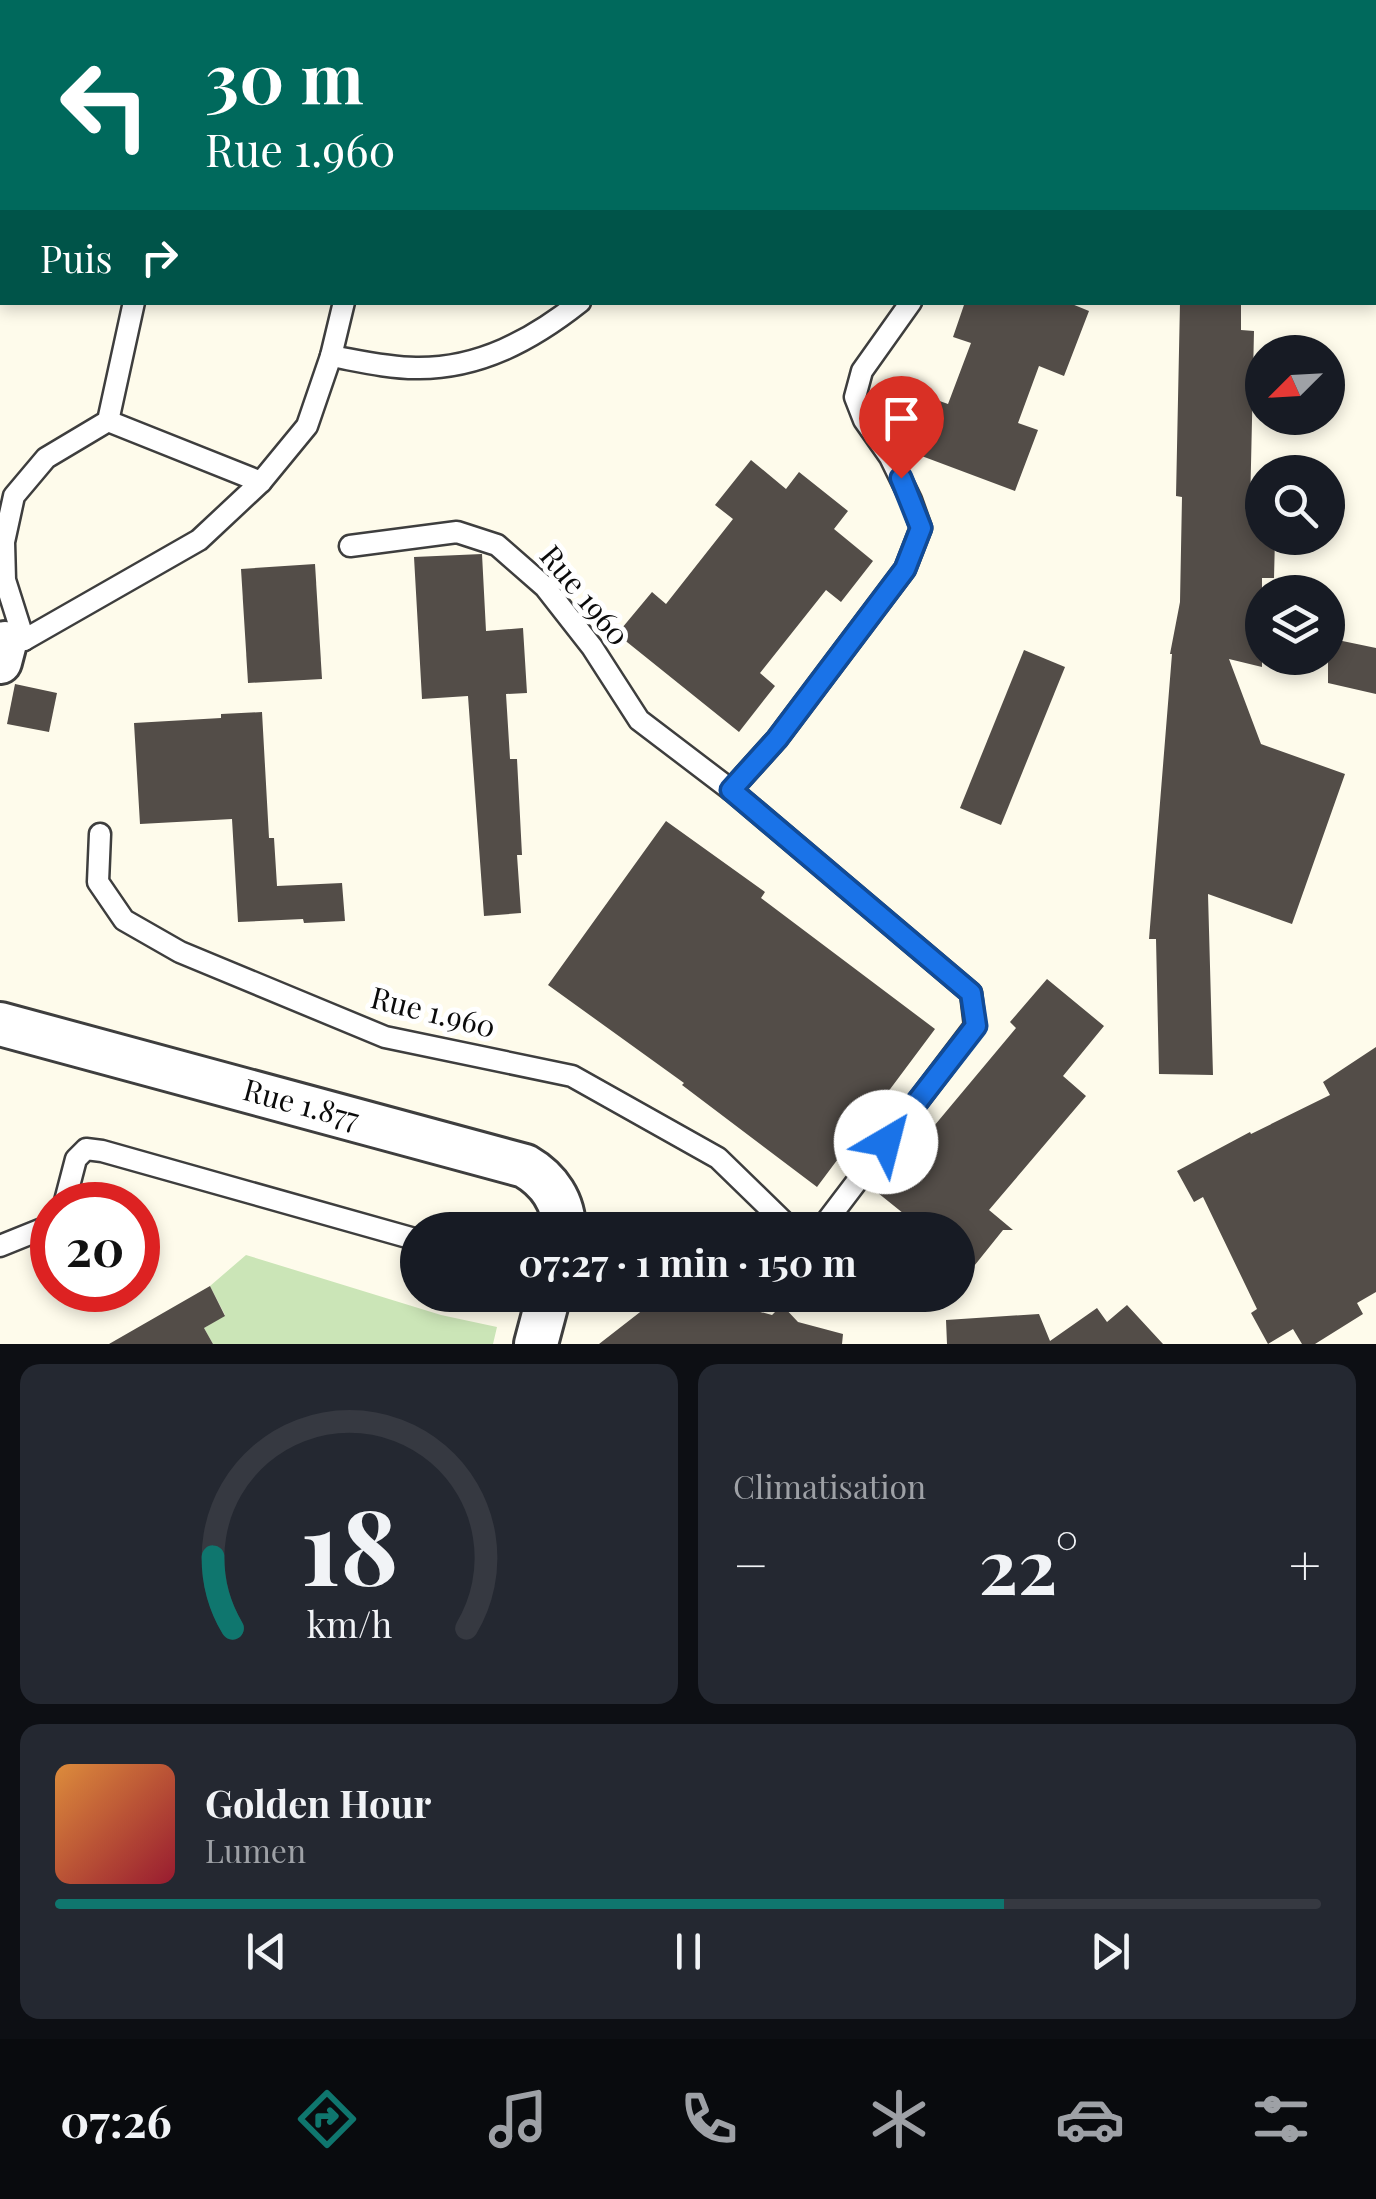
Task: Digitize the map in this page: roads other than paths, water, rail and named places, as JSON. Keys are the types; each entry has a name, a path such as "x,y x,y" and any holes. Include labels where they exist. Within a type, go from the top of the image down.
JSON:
{"street":[{"name":"Rue 1.877","path":"0,1024 525,1166 550,1186 561,1212"},
{"path":"536,1344 544,1312"}],"lane":[{"path":"133,305 108,421 46,458 14,496 4,542 3,581 10,648 199,540 261,482 307,426 343,305"},
{"path":"331,356 412,368 444,368 483,359 548,328 576,305"},
{"path":"834,1212 976,1026 971,993 731,790 777,739 905,569 921,528 890,456 864,420 855,397 862,371 909,305"},
{"path":"108,421 261,482"},
{"name":"Rue 1960","path":"350,546 457,532 497,544 545,588 592,646 640,720 731,790"},
{"name":"Rue 1.960","path":"100,834 98,882 124,920 180,952 386,1037 572,1076 718,1158 774,1212"},
{"path":"70,1182 76,1159 86,1150 102,1151 400,1235"},
{"path":"0,1246 30,1234"}]}
